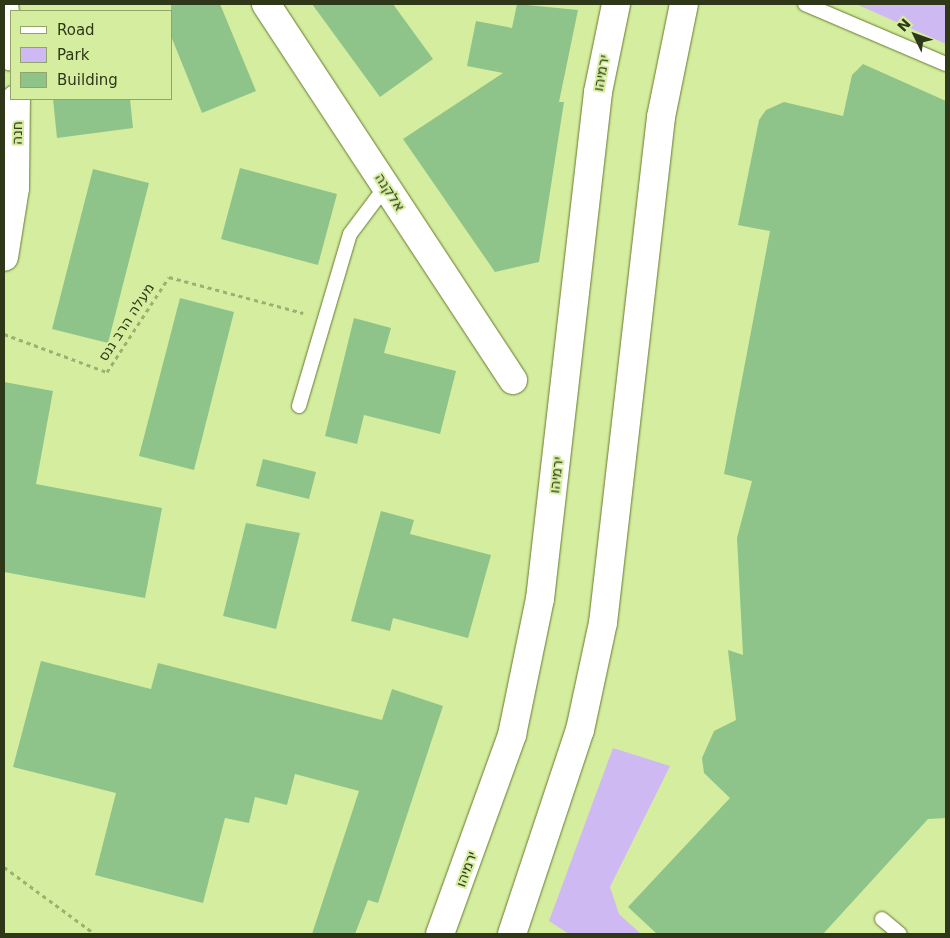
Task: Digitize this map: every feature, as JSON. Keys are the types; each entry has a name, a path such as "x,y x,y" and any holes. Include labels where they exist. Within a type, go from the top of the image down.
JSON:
{"street":[{"name":"אלקנה","path":"266,4 513,380"},
{"name":"ירמיהו","path":"440,934 512,735 538,607 598,92 616,4"},
{"path":"512,934 580,730 603,623 661,117 684,4"},
{"path":"4,5 10,50"},
{"name":"חנה","path":"4,257 15,188 16,100"}],"lane":[{"path":"805,4 946,64"},
{"path":"299,406 350,234 386,186"},
{"path":"882,919 900,934"}],"path":[{"name":"מעלה הרב ננס","path":"4,334 107,372 169,278 326,319"},
{"path":"4,866 95,934"}],"green space":[{"path":"856,4 946,4 946,44"},
{"path":"613,748 670,766 610,887 619,914 641,934 569,934 549,921"}],"building":[{"path":"171,4 220,4 256,91 202,113 172,38"},
{"path":"312,4 393,4 433,59 380,97"},
{"path":"517,4 578,10 559,102 564,102 539,262 495,272 403,139 503,73 467,66 476,21 512,28"},
{"path":"863,64 946,101 946,818 928,819 823,934 657,934 628,907 730,798 704,773 702,758 714,731 736,720 728,650 743,655 737,538 752,481 724,474 770,231 738,225 759,120 766,110 784,102 843,116 852,75"},
{"path":"53,100 130,100 133,128 57,138"},
{"path":"240,168 337,194 318,265 221,239"},
{"path":"93,169 149,183 108,343 52,329"},
{"path":"180,298 234,312 194,470 139,456"},
{"path":"354,318 391,328 384,353 456,371 440,434 364,415 357,444 325,436"},
{"path":"4,382 53,391 36,484 162,508 145,598 4,572"},
{"path":"263,459 316,472 309,499 256,486"},
{"path":"381,511 414,520 410,534 491,555 468,638 393,618 390,631 351,621"},
{"path":"246,523 300,533 276,629 223,616"},
{"path":"41,661 151,689 158,663 382,720 392,689 443,706 378,903 368,900 355,934 312,934 359,791 295,774 287,805 255,797 249,823 225,818 203,903 95,875 116,793 13,767"}]}
